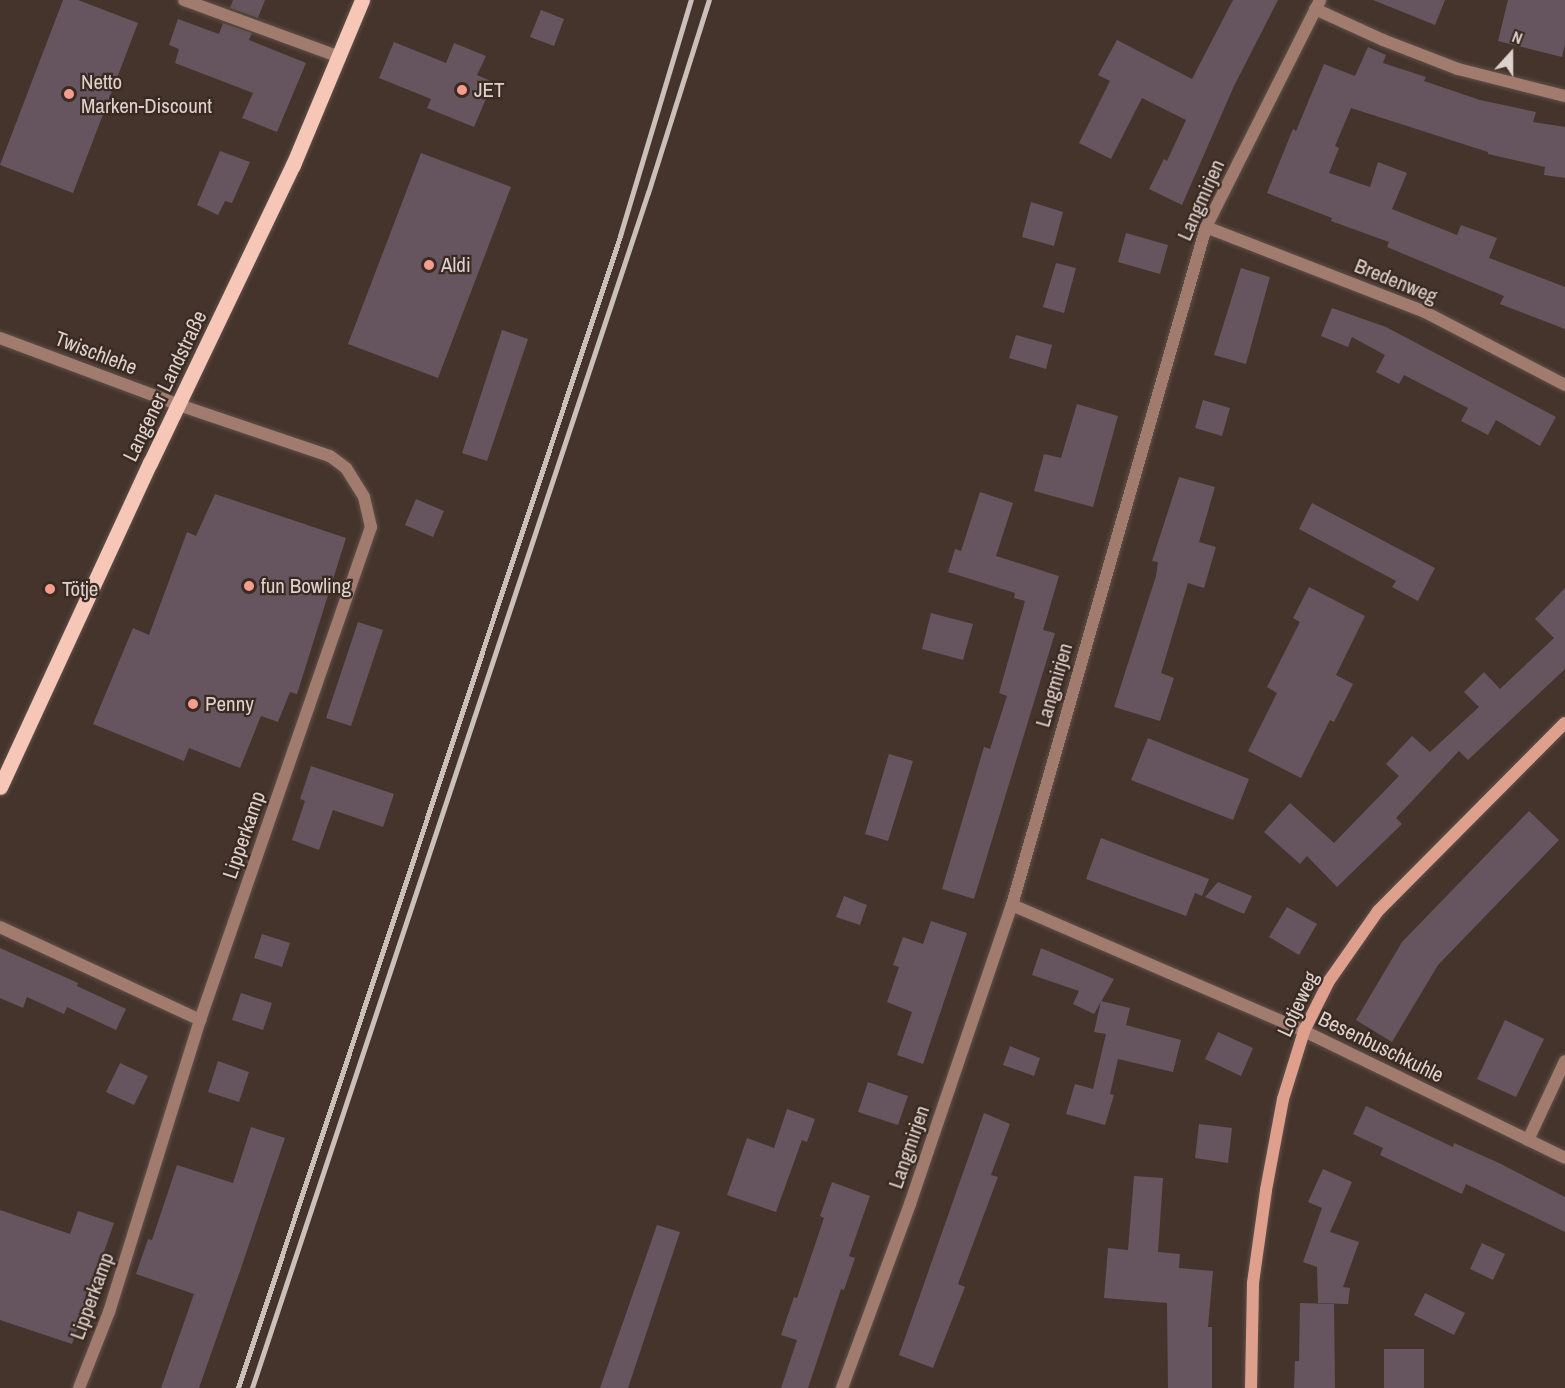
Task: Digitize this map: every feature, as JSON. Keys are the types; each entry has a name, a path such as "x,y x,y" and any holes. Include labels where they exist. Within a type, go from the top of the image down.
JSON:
{"main road":[{"name":"Langener Landstraße","path":"0,788 178,405 239,282 340,57 362,0"}],"street":[{"path":"184,0 340,57"},
{"path":"1318,5 1383,40 1458,69 1565,96"},
{"name":"Langmirjen","path":"842,1388 910,1204 1012,905 1206,227 1318,5"},
{"name":"Bredenweg","path":"1206,227 1425,312 1565,385"},
{"name":"Twischlehe","path":"0,338 178,405"},
{"name":"Lipperkamp","path":"79,1388 115,1296 200,1020 371,527 364,497 346,468 330,456 178,405"},
{"name":"Lotjeweg","path":"1251,1388 1253,1283 1266,1190 1283,1099 1304,1032 1329,981 1378,912 1565,723"},
{"name":"Besenbuschkuhle","path":"1012,905 1304,1032 1565,1158"},
{"path":"0,927 200,1020"},
{"path":"1528,1140 1565,1061"}],"building":[{"name":"Netto Marken-Discount","path":"63,0 78,0 138,23 73,193 0,165"},
{"path":"233,0 265,0 258,18 230,8"},
{"path":"1233,0 1278,0 1234,86 1182,205 1149,189 1164,159 1167,161 1186,120 1142,98 1111,159 1079,143 1110,81 1098,75 1117,40 1192,79"},
{"path":"1373,0 1445,0 1435,25"},
{"path":"1508,0 1565,0 1565,44 1562,57 1498,41"},
{"path":"541,10 564,19 554,46 530,37"},
{"path":"178,19 219,34 223,23 252,33 249,40 306,63 277,132 242,118 253,93 175,63 179,49 169,45"},
{"path":"394,42 446,63 454,43 486,56 477,75 493,82 474,127 427,108 431,99 379,78"},
{"path":"1368,47 1386,55 1383,63 1426,77 1424,81 1480,100 1536,112 1533,122 1565,127 1565,178 1544,175 1545,167 1488,154 1488,152 1351,108 1335,146 1339,148 1329,173 1370,187 1378,162 1407,173 1392,209 1457,235 1461,225 1497,238 1489,258 1565,287 1565,329 1500,304 1504,296 1387,247 1389,242 1331,221 1332,218 1267,193 1293,129 1296,131 1324,64 1355,76"},
{"path":"220,151 250,162 232,203 225,201 218,215 197,205"},
{"name":"Aldi","path":"421,153 511,187 438,378 348,344"},
{"path":"1031,202 1063,212 1054,246 1022,237"},
{"path":"1126,233 1168,245 1160,274 1118,262"},
{"path":"1056,263 1076,268 1064,313 1043,307"},
{"path":"1241,268 1270,277 1246,364 1214,355"},
{"path":"1332,308 1386,327 1556,417 1540,446 1496,420 1488,435 1461,421 1468,408 1404,375 1399,384 1376,372 1385,355 1352,337 1348,347 1321,336"},
{"path":"502,330 528,339 487,461 462,453"},
{"path":"1016,335 1052,345 1046,369 1009,358"},
{"path":"1203,400 1230,408 1222,436 1195,428"},
{"path":"1077,404 1118,416 1093,507 1034,491 1044,454 1061,458"},
{"path":"1179,477 1215,487 1199,542 1216,547 1204,588 1188,583 1161,673 1174,678 1160,721 1114,707 1156,576 1158,562 1152,561"},
{"path":"980,492 1013,503 996,556 1059,576 1043,630 1055,633 974,899 942,889 984,747 990,749 1007,696 999,693 1025,601 1014,598 1015,593 948,572 955,549 961,551"},
{"name":"fun Bowling","path":"215,494 346,538 297,694 290,692 278,722 261,716 240,768 189,748 184,761 93,724 133,628 149,635 187,532 196,536"},
{"path":"416,499 444,511 433,537 405,525"},
{"path":"1312,503 1435,568 1418,601 1392,587 1396,581 1299,529"},
{"path":"1309,587 1365,616 1336,675 1353,684 1334,722 1330,720 1301,778 1248,751 1277,693 1267,687 1300,622 1293,618"},
{"path":"1565,588 1565,669 1468,760 1459,751 1396,818 1402,824 1337,887 1307,856 1300,864 1264,832 1290,803 1334,843 1399,776 1386,764 1412,736 1430,752 1479,707 1464,692 1484,672 1500,689 1554,638 1535,619"},
{"path":"931,613 973,624 963,660 922,649"},
{"path":"358,622 383,630 351,726 326,718"},
{"path":"1148,738 1249,779 1233,820 1131,780"},
{"path":"889,754 913,761 888,841 865,834"},
{"path":"311,766 394,794 383,827 333,810 319,850 292,840 305,801 300,799"},
{"path":"1529,811 1559,840 1438,965 1392,1042 1356,1020 1402,942"},
{"path":"1101,838 1209,879 1202,896 1195,893 1186,916 1086,879"},
{"path":"1218,882 1252,896 1244,914 1205,897"},
{"path":"844,896 867,905 860,925 836,917"},
{"path":"1287,907 1317,924 1299,955 1269,937"},
{"path":"931,921 967,933 923,1064 897,1055 912,1012 887,1002 899,967 893,965 903,937 923,944"},
{"path":"262,934 290,943 282,967 254,958"},
{"path":"0,948 78,983 77,986 126,1009 116,1030 67,1007 64,1014 27,997 23,1008 0,998"},
{"path":"1041,948 1114,979 1094,1014 1073,1004 1079,991 1032,975"},
{"path":"241,993 272,1003 263,1030 232,1020"},
{"path":"1101,1001 1130,1008 1126,1025 1181,1040 1173,1072 1118,1059 1110,1094 1114,1095 1105,1125 1066,1114 1075,1084 1093,1089 1106,1034 1094,1032"},
{"path":"1505,1020 1544,1039 1516,1097 1477,1079"},
{"path":"1218,1032 1253,1048 1241,1076 1205,1059"},
{"path":"1010,1046 1040,1058 1034,1076 1003,1065"},
{"path":"218,1061 249,1072 239,1102 208,1092"},
{"path":"120,1063 148,1076 134,1105 106,1092"},
{"path":"868,1082 908,1096 898,1125 858,1112"},
{"path":"1366,1106 1453,1147 1454,1143 1499,1163 1565,1197 1565,1232 1466,1184 1462,1194 1380,1155 1383,1148 1353,1134"},
{"path":"787,1109 815,1119 807,1142 802,1140 776,1212 727,1195 747,1138 774,1148"},
{"path":"984,1113 1010,1124 991,1175 998,1177 958,1284 965,1287 933,1368 899,1355"},
{"path":"1199,1124 1232,1128 1228,1163 1195,1158"},
{"path":"251,1127 285,1138 240,1271 199,1388 161,1388 194,1294 136,1274 148,1239 152,1240 177,1165 233,1183"},
{"path":"1323,1169 1352,1182 1330,1232 1359,1242 1343,1287 1350,1288 1348,1304 1318,1303 1317,1267 1303,1262 1322,1208 1308,1202"},
{"path":"1134,1176 1163,1178 1158,1252 1180,1254 1179,1268 1213,1271 1208,1327 1212,1327 1212,1388 1168,1388 1167,1303 1104,1298 1108,1248 1128,1250"},
{"path":"832,1182 870,1196 849,1256 855,1258 844,1290 841,1289 808,1388 781,1388 797,1340 781,1335 794,1297 797,1298 824,1218 820,1216"},
{"path":"0,1210 70,1234 78,1211 114,1223 72,1344 0,1320"},
{"path":"657,1225 680,1232 628,1388 600,1388"},
{"path":"1482,1243 1505,1254 1493,1280 1470,1269"},
{"path":"1425,1293 1465,1313 1454,1335 1414,1315"},
{"path":"1300,1303 1334,1304 1335,1388 1294,1388 1295,1361 1299,1361"},
{"path":"1384,1349 1424,1349 1424,1388 1384,1388"}],"railway":[{"path":"238,1388 620,236 691,0"},
{"path":"252,1388 648,193 709,0"}],"place":[{"name":"JET","path":"462,90"},
{"name":"Netto Marken-Discount","path":"69,94"},
{"name":"Aldi","path":"429,265"},
{"name":"fun Bowling","path":"249,586"},
{"name":"Tötje","path":"50,589"},
{"name":"Penny","path":"193,704"}]}
